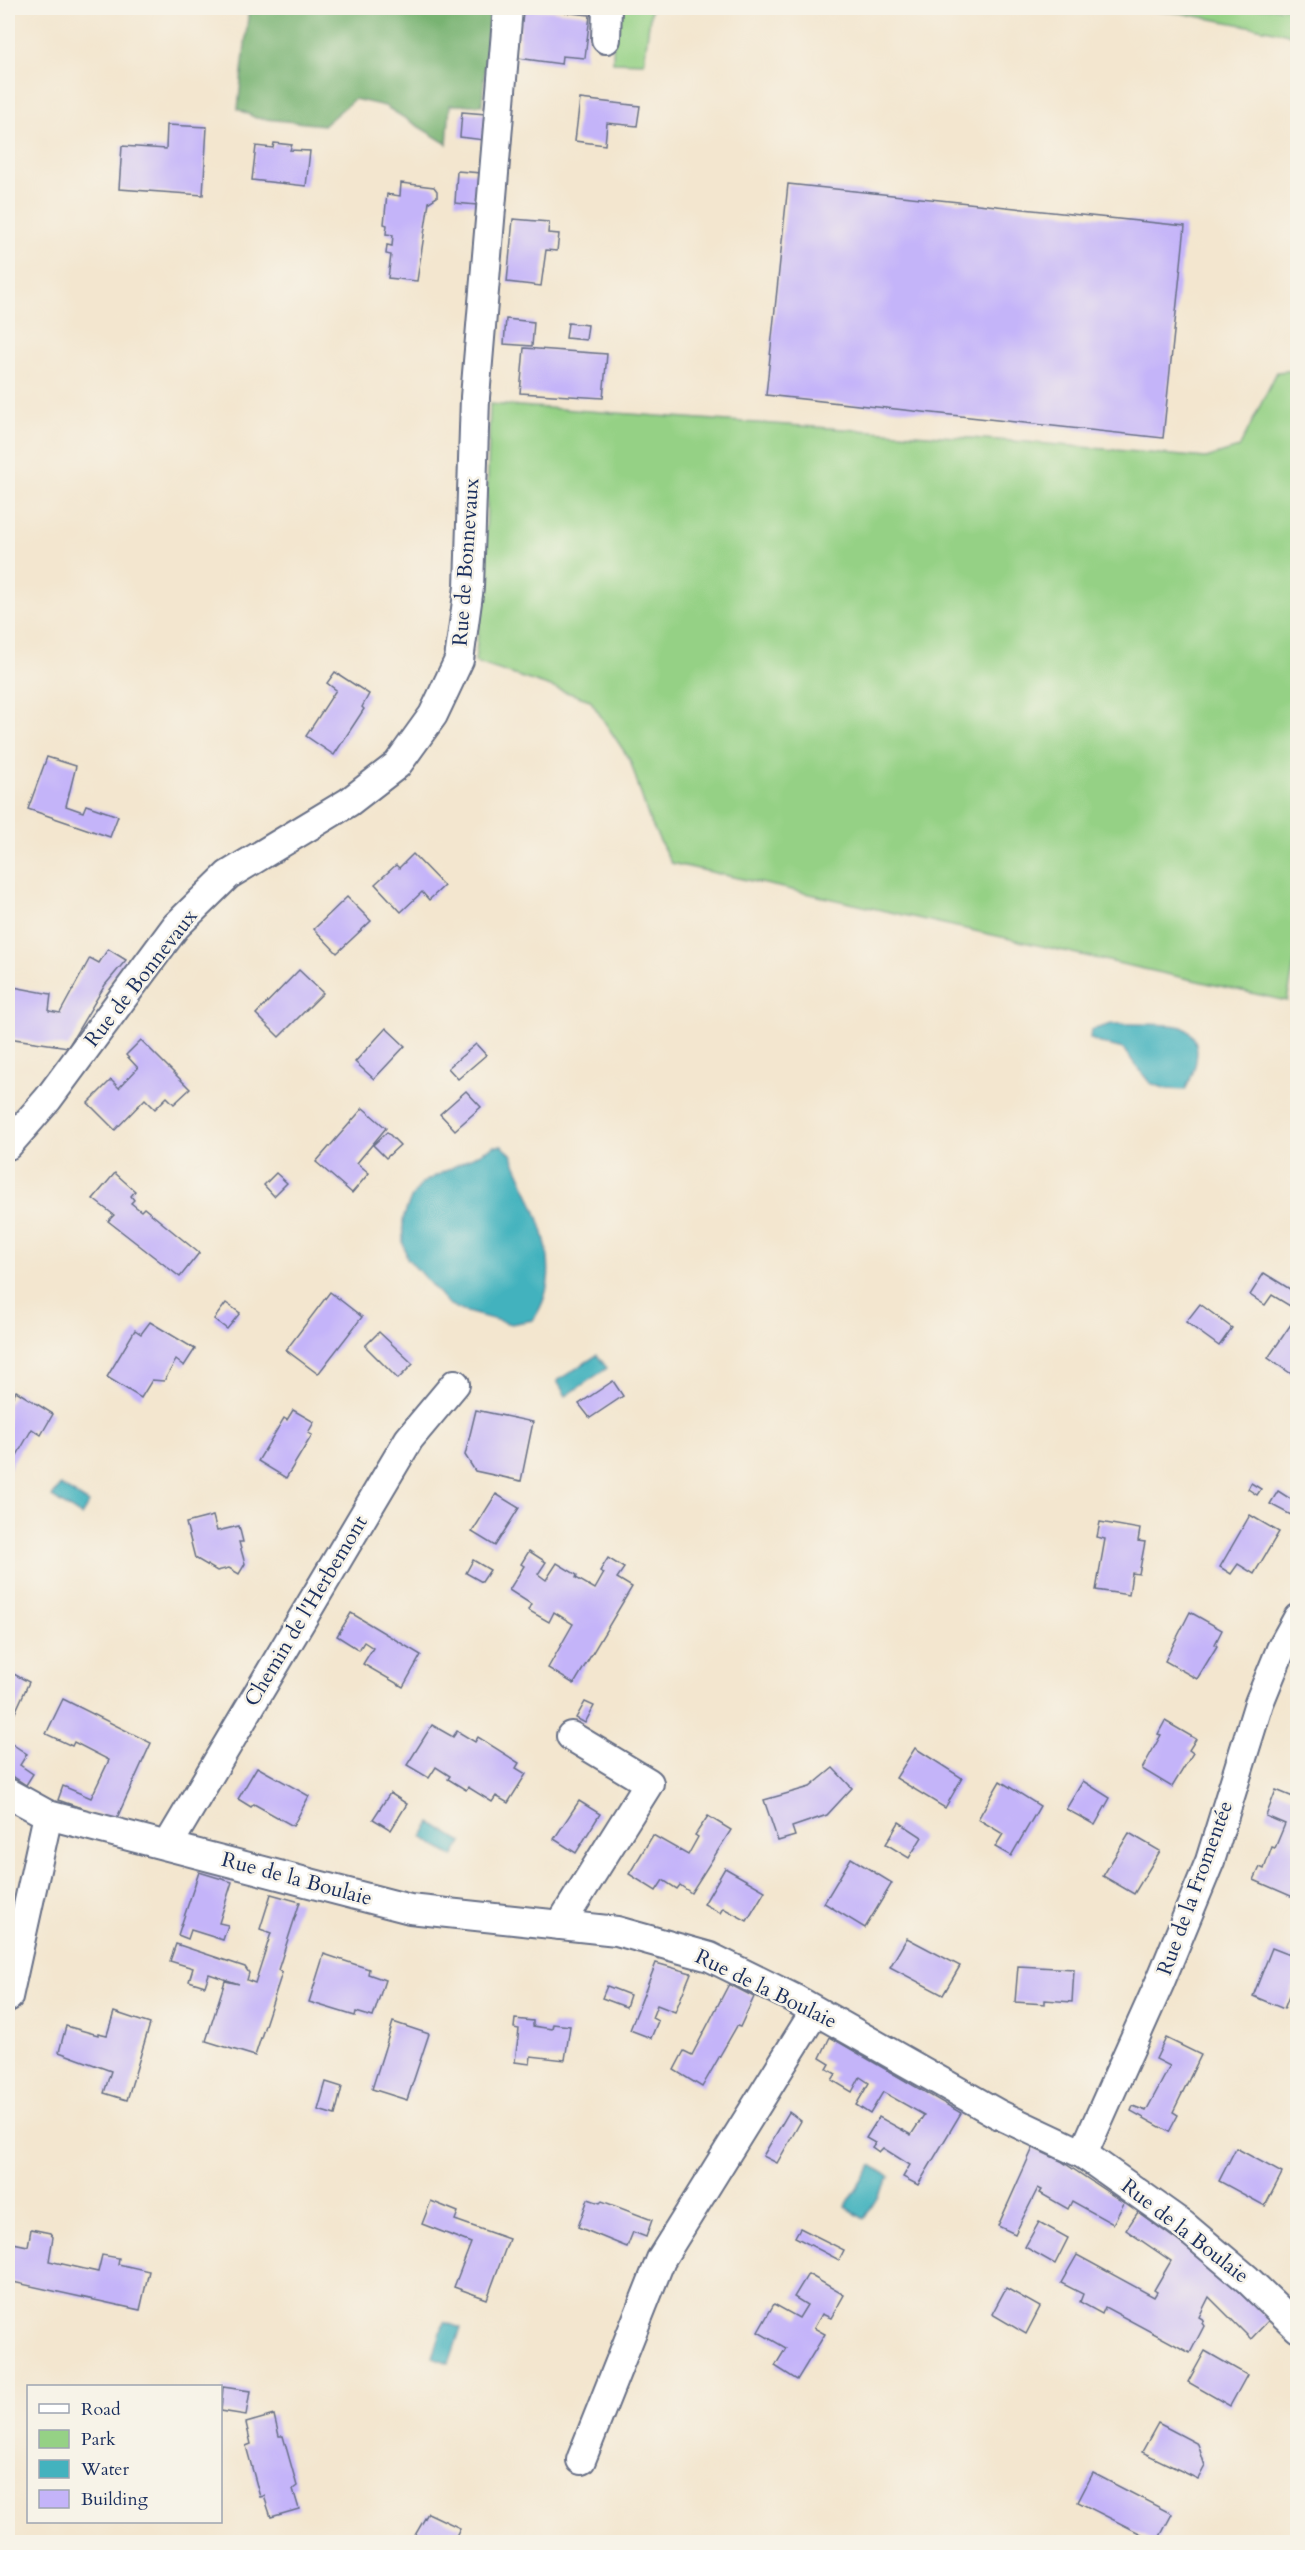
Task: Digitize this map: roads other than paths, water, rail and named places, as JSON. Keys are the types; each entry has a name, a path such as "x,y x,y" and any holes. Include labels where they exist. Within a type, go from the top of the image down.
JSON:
{"street":[{"name":"Rue de Bonnevaux","path":"8,1145 48,1099 176,926 228,875 349,802 397,765 433,715 459,660 469,587 475,397 508,8"},
{"path":"606,39 607,8"},
{"name":"Chemin de l'Herbemont","path":"168,1845 409,1439 454,1384"},
{"name":"Rue de la Fromentée","path":"1083,2154 1160,1982 1205,1872 1259,1703 1281,1649 1298,1618"},
{"path":"560,1925 649,1783 571,1736"},
{"name":"Rue de la Boulaie","path":"8,1793 48,1815 410,1909 617,1931 710,1957 815,2011 998,2114 1083,2154 1183,2225 1247,2279 1298,2328"},
{"path":"8,1997 48,1815"},
{"path":"580,2460 661,2259 815,2011"}],"water":[{"path":"1112,1024 1169,1025 1182,1027 1190,1032 1197,1047 1197,1056 1185,1090 1167,1089 1150,1083 1123,1049 1090,1038 1091,1030"},
{"path":"494,1146 502,1146 511,1154 537,1216 548,1258 548,1279 544,1300 533,1320 511,1324 463,1311 448,1304 407,1258 403,1243 403,1219 411,1198 422,1183"},
{"path":"597,1355 607,1368 566,1396 557,1381"},
{"path":"60,1485 89,1503 81,1516 52,1497"},
{"path":"431,1823 462,1842 453,1857 422,1837"},
{"path":"871,2165 890,2177 864,2219 845,2207"},
{"path":"444,2322 461,2328 449,2363 433,2357"}]}
